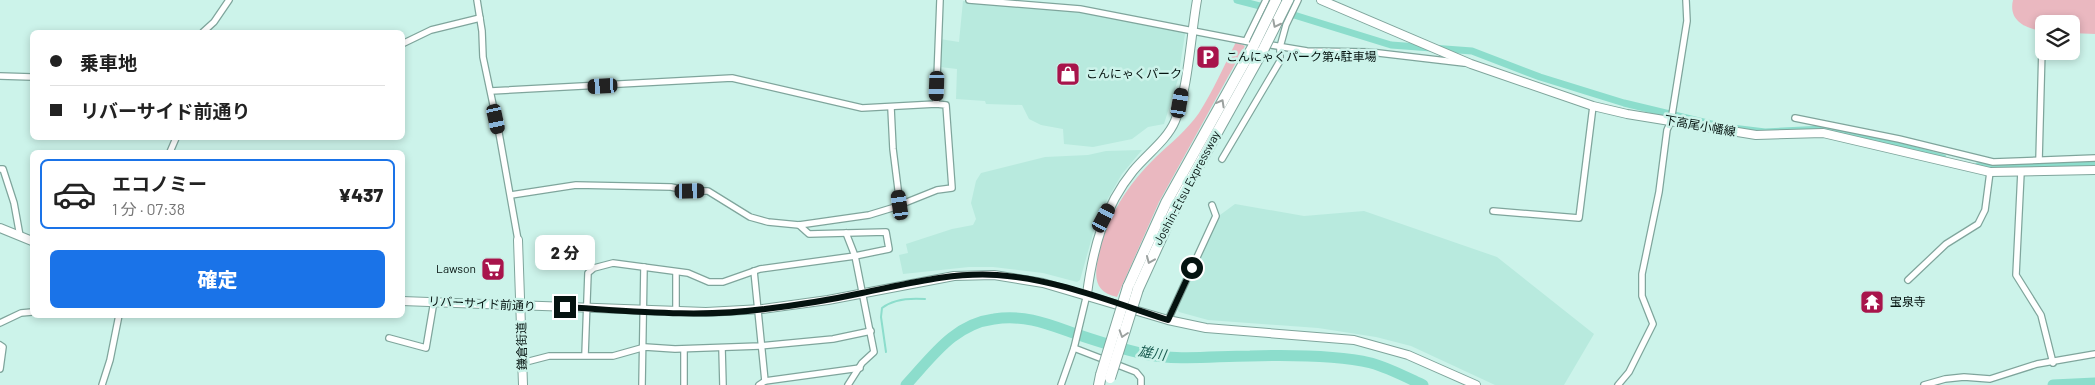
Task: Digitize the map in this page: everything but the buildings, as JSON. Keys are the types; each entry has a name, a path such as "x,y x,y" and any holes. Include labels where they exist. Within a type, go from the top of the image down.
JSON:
{"highway":[{"name":"Joshin-Etsu Expressway","path":"1105,381 1133,288 1166,203 1254,45 1276,0"},
{"name":"Joshin-Etsu Expressway","path":"1254,45 1288,0"}],"street":[{"path":"205,30 214,22 229,0"},
{"path":"476,0 480,18 483,57 511,195 518,240"},
{"path":"936,104 940,0"},
{"path":"969,0 1080,9 1192,30 1254,45 1307,51 1370,52 1471,64"},
{"path":"1062,385 1075,346 1091,265 1104,218 1127,179 1165,136 1175,120 1197,0"},
{"path":"1254,45 1266,0"},
{"path":"1222,159 1276,69 1281,56 1280,47 1286,25 1298,0"},
{"name":"下高尾小幡線","path":"1320,0 1471,64 1593,106 1671,122 1764,136 1823,133 1990,172 2095,170"},
{"path":"1618,385 1629,372 1653,324 1642,296 1642,274 1657,201 1667,130 1671,122 1686,21 1686,0"},
{"path":"405,43 431,30 480,18"},
{"path":"2039,160 2042,60"},
{"path":"0,76 30,77"},
{"path":"491,91 732,78 840,105 862,108 946,105 952,188 937,190 869,215 799,225 768,222 750,217 708,191 690,191 671,187 576,185 511,195"},
{"path":"1493,211 1580,218 1593,106"},
{"path":"891,108 892,149 900,205"},
{"path":"1795,118 1899,139 1994,162 2095,158"},
{"path":"1896,149 1899,139"},
{"path":"0,169 3,169 7,187 14,203 20,236"},
{"path":"1908,280 1946,244 1978,224 1985,210 1990,172"},
{"path":"2020,172 2016,275 2041,315 2053,362"},
{"path":"1168,320 1216,216 1212,205"},
{"path":"585,355 588,273 594,268 613,262 676,273 688,273 709,282 723,282 754,271 888,250 886,232 809,234 805,233 799,225"},
{"path":"0,228 30,240"},
{"path":"846,233 863,293 874,352 848,385"},
{"name":"鎌倉街道","path":"518,240 523,385"},
{"path":"642,385 644,267"},
{"path":"754,271 765,381"},
{"path":"676,273 676,312"},
{"name":"リバーサイド前通り","path":"405,301 676,312 758,310 949,277 972,275 1016,277 1168,320 1238,332 1354,340 1408,355 1476,385"},
{"path":"389,338 426,348 434,301"},
{"path":"0,323 21,313 30,312"},
{"path":"102,385 118,318"},
{"path":"522,363 549,356 613,356 644,347 684,349 760,346 833,339 871,331"},
{"path":"0,345 2,348 0,369"},
{"path":"1075,346 1136,372 1141,378 1141,385"},
{"path":"722,348 723,385"},
{"path":"684,349 684,385"},
{"path":"1924,385 1945,379 1964,377 1990,379 2025,367 2095,354"},
{"path":"759,385 765,381 860,368"},
{"path":"794,378 795,385"}],"shaded area":[{"path":"2013,0 2095,0 2095,34 2080,33 2080,15 2035,15 2035,29 2031,28 2016,19 2012,7"},
{"name":"こんにゃくパーク","path":"963,1 1076,11 1183,31 1185,34 1178,79 1164,124 1148,127 1132,139 1093,147 1064,144 1063,129 1041,125 1029,119 1022,105 986,104 985,101 956,99 957,69 940,67 940,39 959,42"},
{"path":"1236,42 1245,46 1159,202 1117,297 1106,293 1097,282 1096,271 1100,249 1117,206 1145,168 1184,131 1199,113"},
{"path":"1142,150 1122,174 1098,216 1080,280 1077,282 1043,273 993,267 969,267 903,274 899,255 908,253 906,244 952,229 973,225 976,219 971,203 976,181 981,173 1045,157 1088,155 1106,151"},
{"path":"1235,204 1304,216 1364,211 1497,257 1594,334 1564,385 1495,385 1411,346 1376,337 1318,328 1208,320 1179,312 1176,308 1220,215"}],"waterway":[{"path":"1237,0 1294,15 1391,45 1472,51 1540,77 1624,103 1724,127 1765,132 1823,129 1853,134 1943,158"},
{"path":"1978,166 1990,168 2095,165"},
{"path":"886,352 881,317 882,308 902,300 925,299"},
{"name":"雄川","path":"906,385 935,353 955,335 967,327 980,322 1006,318 1038,321 1119,348 1157,356 1184,358 1295,356 1357,360 1384,367 1423,385"},
{"name":"雄川","path":"2053,385 2095,383"}],"place":[{"name":"こんにゃくパーク第4駐車場","path":"1208,57"},
{"name":"こんにゃくパーク","path":"1068,74"},
{"name":"Lawson","path":"493,269"},
{"name":"宝泉寺","path":"1872,302"}],"route":[{"path":"565,307 706,312 762,309 828,300 954,276 994,275 1043,282 1125,305 1168,320 1192,268"}]}
